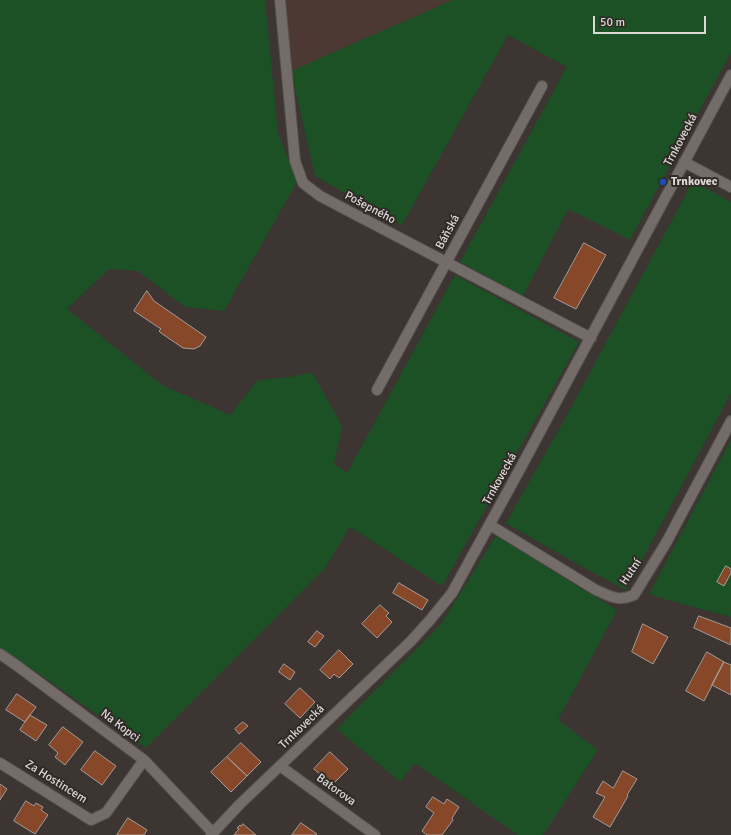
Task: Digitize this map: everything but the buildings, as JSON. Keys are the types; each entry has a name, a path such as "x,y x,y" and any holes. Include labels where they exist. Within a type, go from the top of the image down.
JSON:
{"street":[{"name":"Pošepného","path":"280,0 295,162 303,183 320,196 591,338"},
{"name":"Trnkovecká","path":"212,834 240,804 430,620 452,593 591,338 731,75"},
{"name":"Báňská","path":"377,390 542,86"},
{"path":"684,162 731,187"},
{"name":"Hutní","path":"490,525 596,590 614,598 625,599 634,595 666,543 731,421"},
{"name":"Na Kopci","path":"0,654 144,760 212,834"},
{"name":"Za Hostincem","path":"0,763 92,820 106,813 144,760"},
{"name":"Batorova","path":"280,766 375,835"}],"shaded area":[{"path":"283,0 453,0 291,71"}],"green space":[{"path":"0,0 265,0 278,133 297,182 224,311 185,307 138,271 109,269 67,309 162,385 230,415 258,380 291,377 312,372 342,426 334,464 347,473 455,275 579,342 442,586 350,527 325,568 146,748 0,647"},
{"path":"453,0 731,0 731,52 630,240 568,209 523,296 460,262 567,67 508,35 402,225 315,176 291,71"},
{"path":"693,181 731,202 731,393 626,590 506,523 566,417"},
{"path":"731,440 731,617 649,594"},
{"path":"496,536 617,610 558,720 598,750 543,835 518,835 415,763 400,782 337,729 441,624"}],"place":[{"name":"Trnkovec","path":"663,182"}]}
